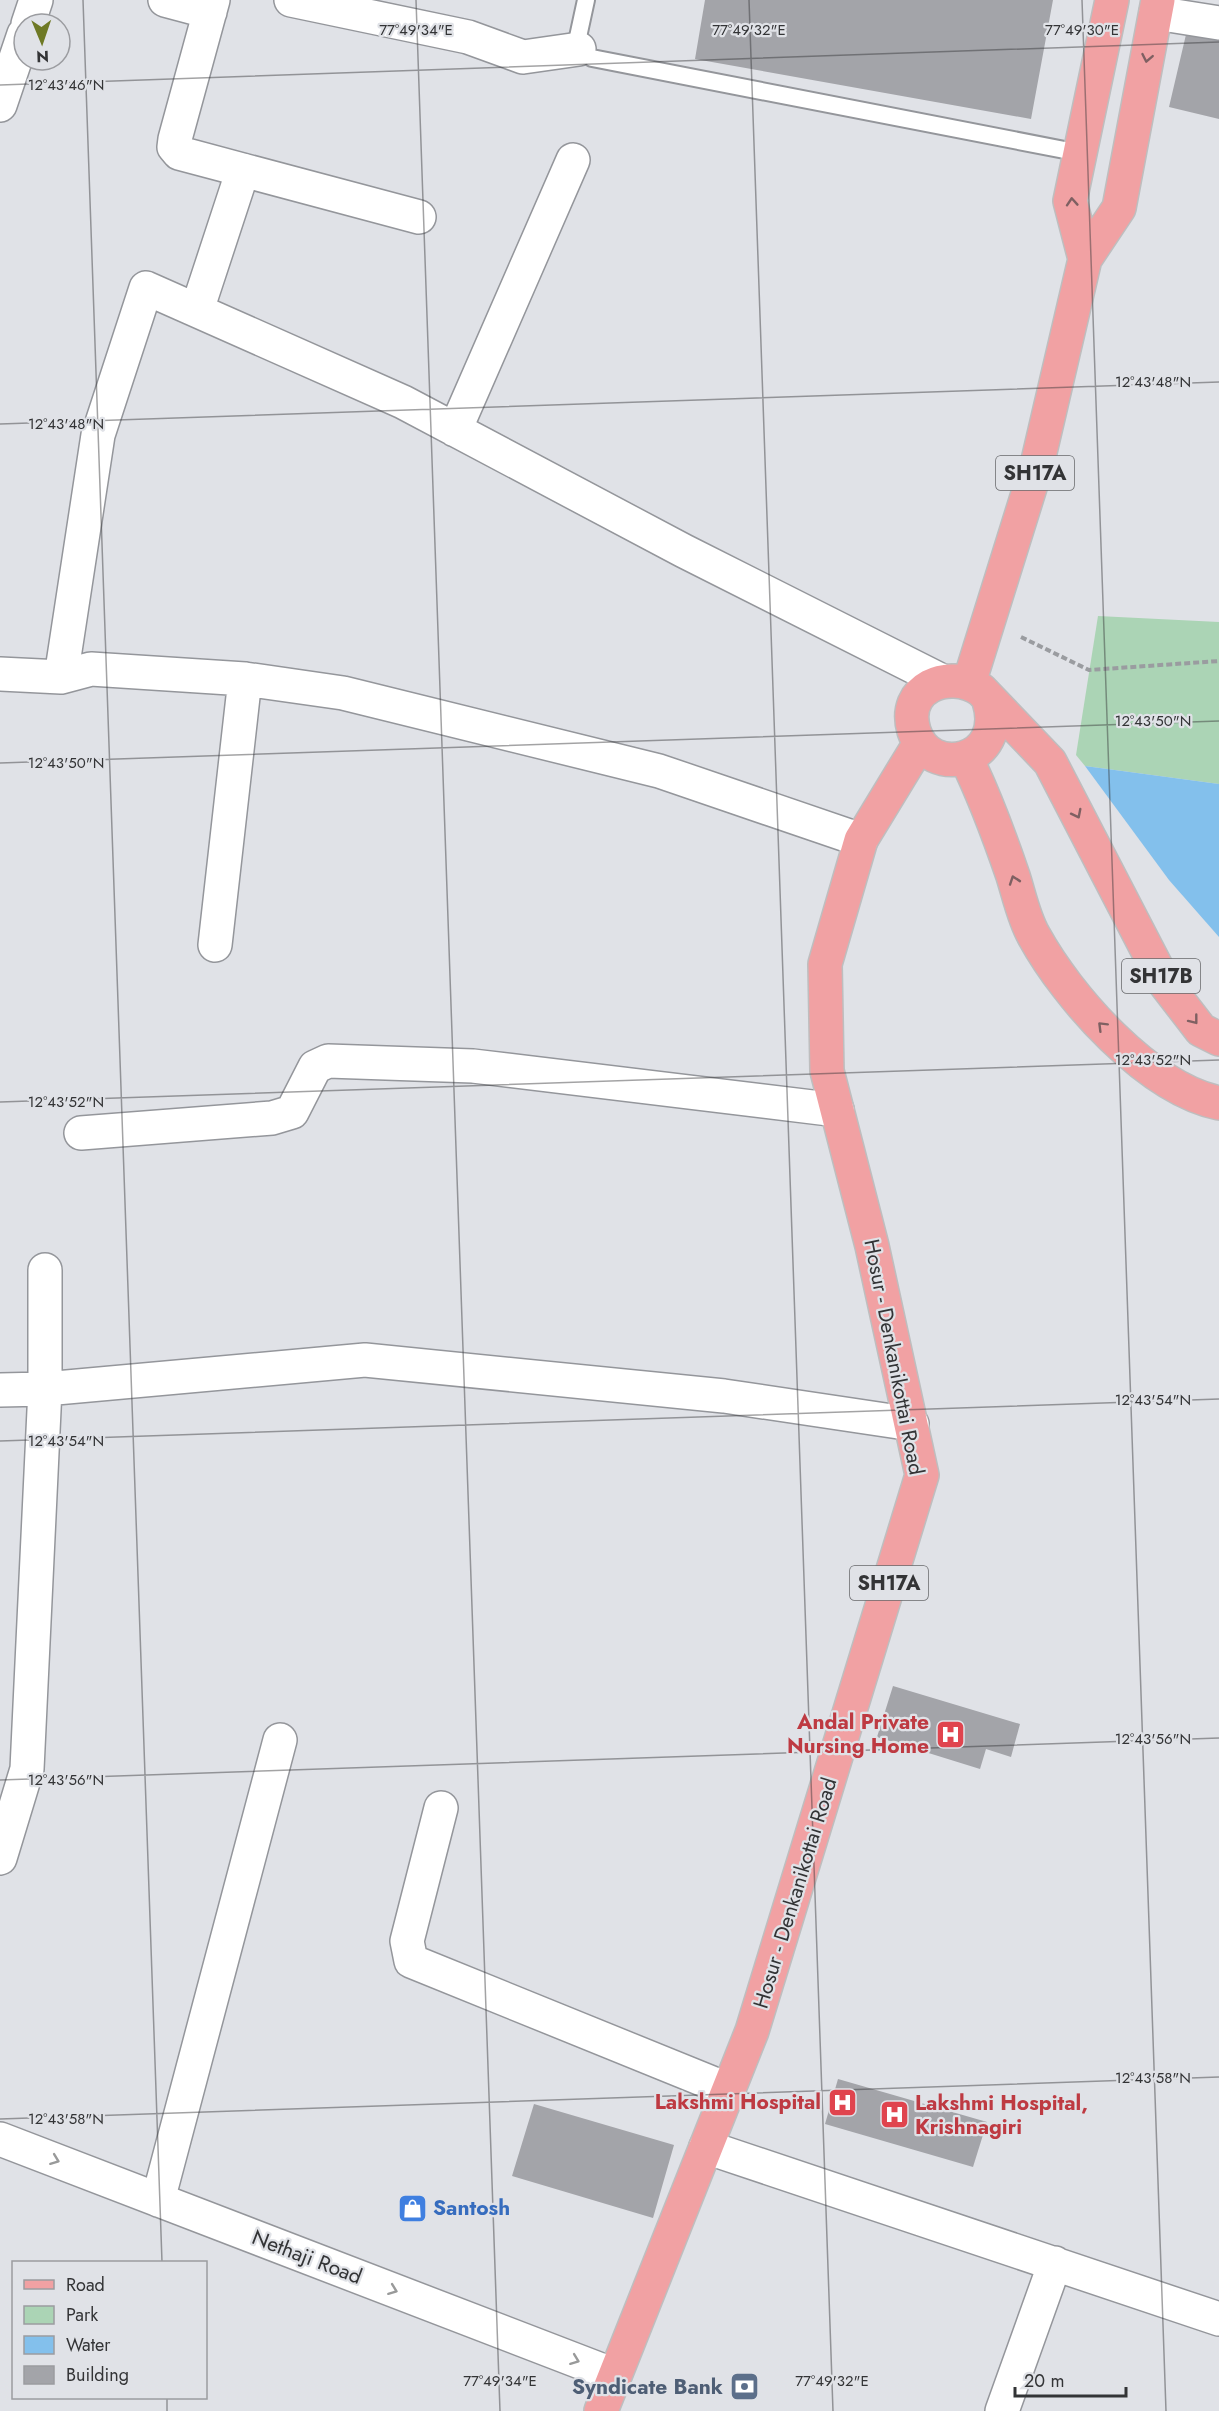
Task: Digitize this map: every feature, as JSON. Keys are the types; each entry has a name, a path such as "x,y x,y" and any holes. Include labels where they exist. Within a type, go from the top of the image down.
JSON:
{"main road":[{"name":"SH17A","path":"1085,259 1070,201 1112,0"},
{"name":"SH17A","path":"966,758 988,741 993,715 967,688 1037,465 1085,259 1119,208 1157,6"},
{"path":"967,688 921,695 915,706 914,732 920,743 940,758 966,758 988,803 1033,935 1064,981 1096,1021 1137,1061 1202,1099 1219,1103"},
{"name":"SH17B","path":"967,688 1050,762 1164,982 1202,1030 1219,1039"},
{"name":"Hosur - Denkanikottai Road","path":"601,2411 756,2020 922,1475 872,1246 827,1071 825,963 861,840 920,743"}],"street":[{"path":"165,0 211,6 174,147 179,153 419,217"},
{"path":"291,0 468,37 523,57 579,49"},
{"path":"1157,6 1219,23"},
{"path":"0,105 12,70"},
{"path":"455,430 573,160"},
{"path":"197,310 243,170"},
{"path":"61,677 98,435 146,288 403,402 684,551 967,688"},
{"path":"0,674 61,677 91,669 245,679 342,693 659,771 861,840"},
{"path":"215,945 245,679"},
{"path":"81,1133 272,1118 292,1112 315,1067 328,1061 473,1066 837,1110"},
{"path":"0,1858 27,1769 45,1389 45,1270"},
{"path":"0,1390 45,1389 365,1360 724,1396 912,1424"},
{"path":"159,2200 280,1740"},
{"path":"441,1808 407,1941 411,1961 729,2090"},
{"name":"Nethaji Road","path":"0,2139 614,2375"},
{"path":"706,2147 1219,2319"},
{"path":"1002,2411 1055,2263"}],"lane":[{"path":"586,0 578,36 579,49 592,58 1080,153"}],"path":[{"path":"989,621 1089,670 1219,661"}],"green space":[{"path":"1098,616 1219,622 1219,784 1085,766 1076,755"}],"water":[{"path":"1085,766 1219,784 1219,937 1169,880"}],"building":[{"path":"705,0 1053,0 1031,119 695,59"},
{"path":"1188,26 1219,33 1219,119 1169,107"},
{"path":"893,1686 1020,1724 1011,1757 986,1749 980,1769 877,1737"},
{"path":"838,2079 987,2122 973,2167 825,2124"},
{"path":"534,2104 674,2145 653,2218 512,2176"}],"place":[{"name":"Andal Private Nursing Home","path":"950,1734"},
{"name":"Lakshmi Hospital","path":"842,2102"},
{"name":"Lakshmi Hospital, Krishnagiri","path":"894,2115"},
{"name":"Santosh","path":"412,2208"},
{"name":"Syndicate Bank","path":"744,2387"}]}
